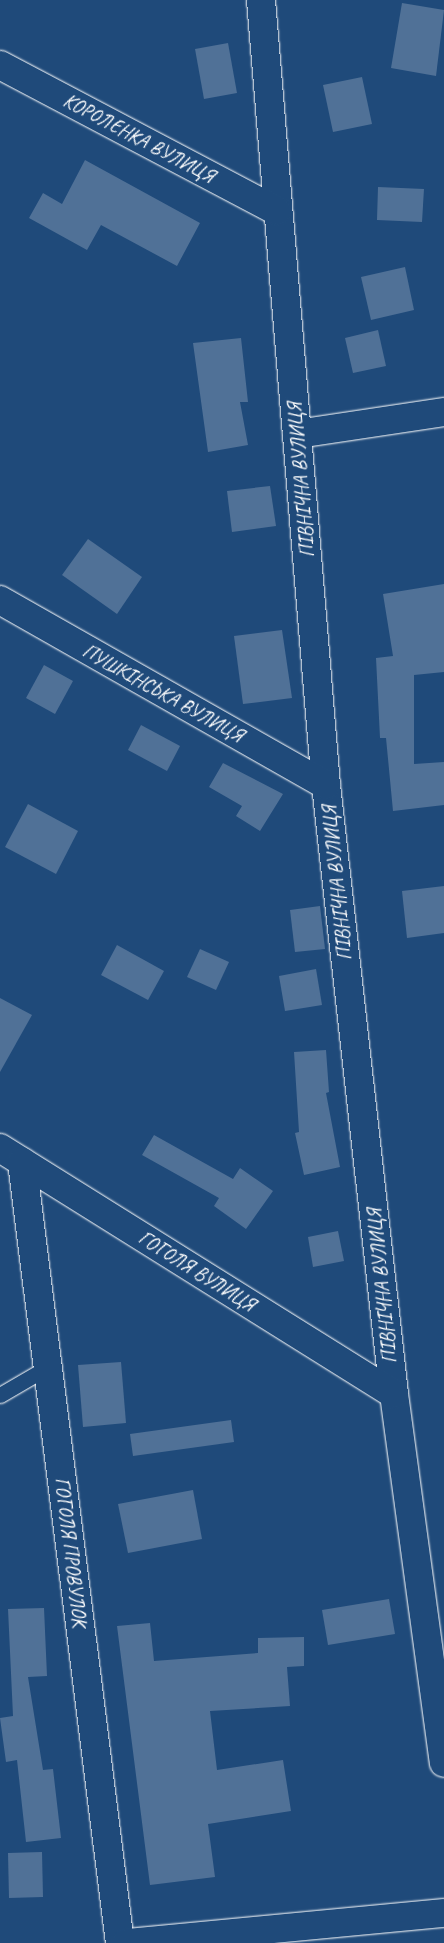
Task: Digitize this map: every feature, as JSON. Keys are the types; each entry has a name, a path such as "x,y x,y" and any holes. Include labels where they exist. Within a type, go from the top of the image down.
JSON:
{"street":[{"name":"ПІВНІЧНА ВУЛИЦЯ","path":"261,0 326,785 394,1394 434,1620 444,1763"},
{"name":"КОРОЛЕНКА ВУЛИЦЯ","path":"0,65 277,211"},
{"path":"297,434 444,412"},
{"name":"ПУШКІНСЬКА ВУЛИЦЯ","path":"0,600 326,785"},
{"name":"ГОГОЛЯ ВУЛИЦЯ","path":"11,1155 394,1394"},
{"name":"ГОГОЛЯ ПРОВУЛОК","path":"11,1155 48,1367 120,1943"},
{"path":"126,1943 444,1913"}],"lane":[{"path":"0,1395 48,1367"}],"building":[{"path":"402,3 444,10 436,76 391,68"},
{"path":"228,43 237,93 204,99 195,49"},
{"path":"362,77 372,124 333,132 323,85"},
{"path":"85,160 200,223 177,266 101,225 87,250 29,218 43,193 62,204"},
{"path":"378,187 424,189 422,222 377,220"},
{"path":"405,267 414,310 371,320 361,277"},
{"path":"378,330 386,366 353,373 345,338"},
{"path":"241,338 248,402 240,402 248,445 208,452 193,343"},
{"path":"270,486 276,526 232,532 227,491"},
{"path":"88,539 142,577 117,614 62,575"},
{"path":"444,584 444,672 414,675 414,764 444,762 444,805 393,811 386,738 380,738 376,658 393,656 383,594"},
{"path":"282,630 292,698 243,704 234,636"},
{"path":"44,665 73,681 55,714 26,698"},
{"path":"141,725 180,746 167,771 128,750"},
{"path":"223,763 283,794 260,831 236,816 242,806 209,787"},
{"path":"28,804 78,831 56,874 5,847"},
{"path":"444,886 444,933 407,938 402,891"},
{"path":"320,906 325,949 295,952 290,910"},
{"path":"117,945 164,971 148,1000 101,975"},
{"path":"200,949 229,962 216,990 187,977"},
{"path":"316,969 322,1005 285,1011 279,976"},
{"path":"0,998 32,1015 0,1072"},
{"path":"326,1050 329,1092 326,1093 340,1167 304,1175 295,1133 299,1132 294,1052"},
{"path":"154,1135 233,1179 240,1168 273,1191 246,1229 214,1206 219,1198 142,1155"},
{"path":"338,1231 344,1261 313,1267 308,1237"},
{"path":"121,1362 126,1423 83,1427 78,1365"},
{"path":"231,1420 234,1442 133,1456 130,1434"},
{"path":"193,1490 202,1539 128,1553 118,1504"},
{"path":"389,1599 395,1634 328,1645 322,1610"},
{"path":"44,1608 47,1676 28,1677 43,1770 53,1769 61,1838 26,1842 17,1760 6,1762 0,1718 13,1716 8,1609"},
{"path":"150,1623 154,1661 258,1653 258,1638 304,1637 304,1666 287,1667 290,1706 210,1711 217,1770 283,1760 291,1811 208,1824 215,1877 150,1885 117,1626"},
{"path":"42,1852 43,1897 9,1898 8,1853"}]}
